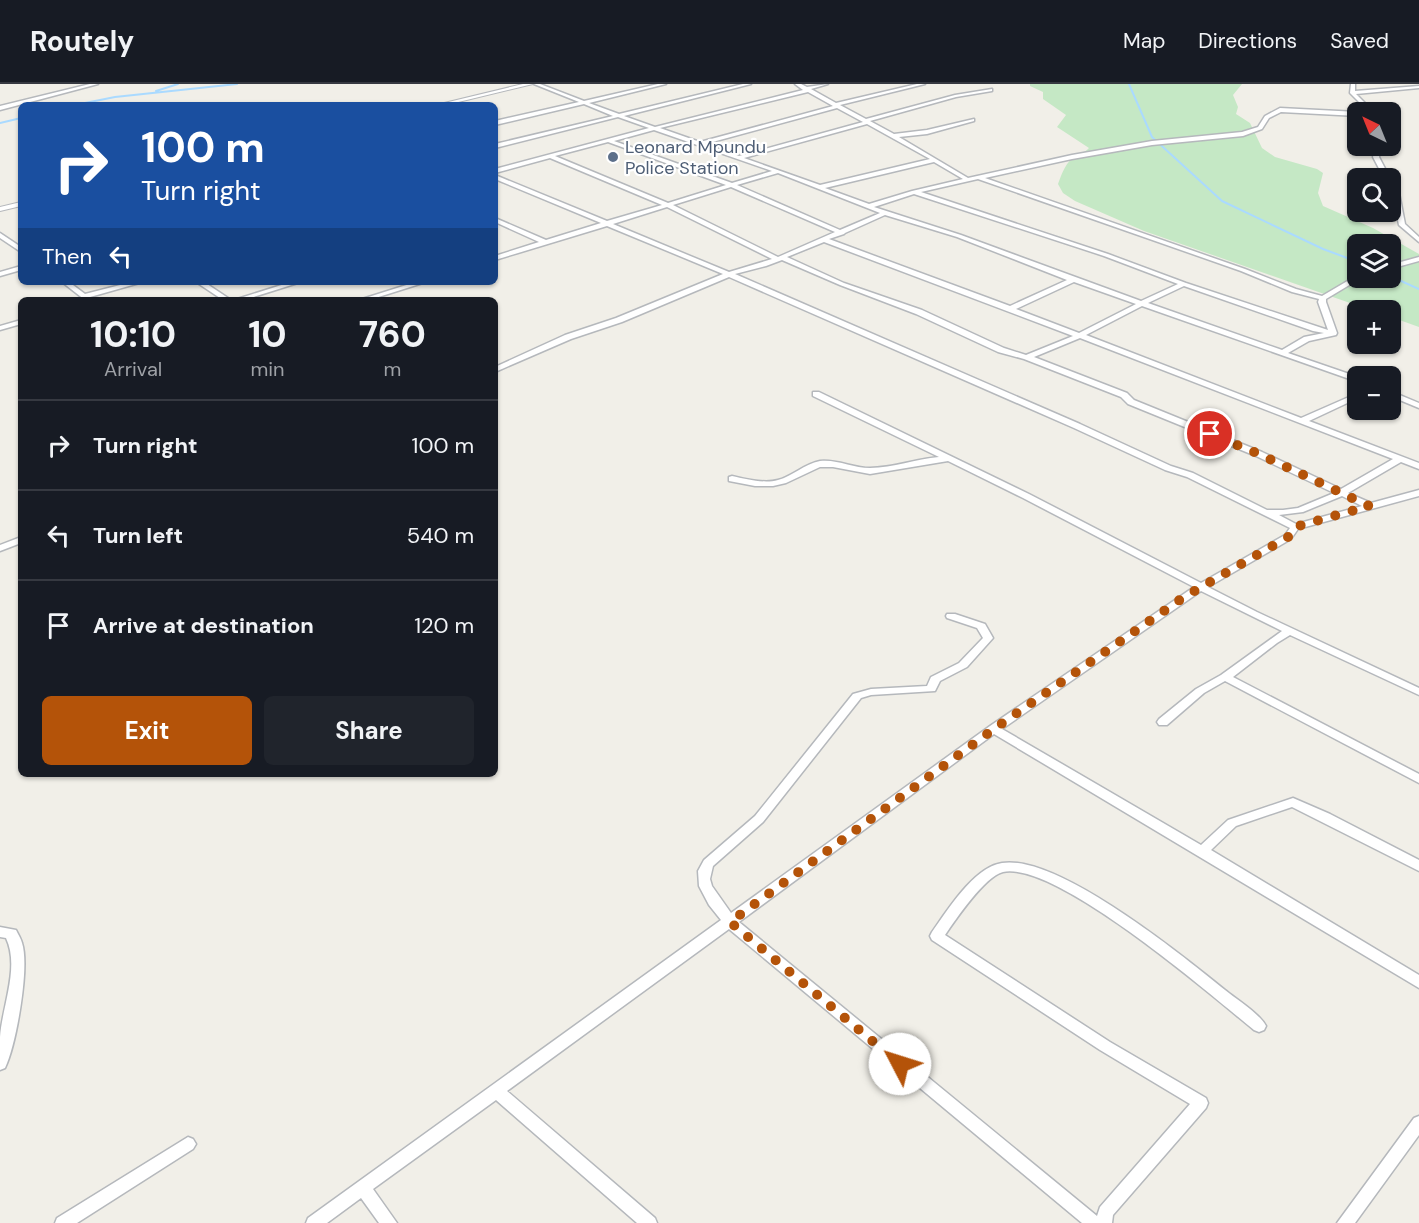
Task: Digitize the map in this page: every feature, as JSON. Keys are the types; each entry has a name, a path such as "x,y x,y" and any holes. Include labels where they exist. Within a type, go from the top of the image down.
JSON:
{"street":[{"path":"24,102 96,84"},
{"path":"452,102 530,84"},
{"path":"536,84 619,116 778,171 885,213 959,236 1347,376"},
{"path":"498,122 664,84"},
{"path":"498,145 749,84"},
{"path":"797,84 966,179"},
{"path":"498,170 826,84"},
{"path":"701,143 923,84"},
{"path":"1352,93 1353,84"},
{"path":"1352,93 1419,87"},
{"path":"740,157 955,96 990,90"},
{"path":"1352,93 1361,102"},
{"path":"0,108 18,104"},
{"path":"870,206 966,179 1072,157 1152,143 1251,132 1260,128 1270,115 1280,110 1347,113"},
{"path":"892,136 927,132 972,120"},
{"path":"609,141 731,185 842,233"},
{"path":"552,157 668,205 779,258 919,312 1001,350 1027,357 1124,396 1131,402 1259,454 1369,506"},
{"path":"820,187 935,160"},
{"path":"498,257 778,171"},
{"path":"977,177 1233,267 1294,291 1323,298 1347,284"},
{"path":"498,178 729,274 1168,468 1190,475 1295,527"},
{"path":"914,192 1333,333"},
{"path":"0,208 18,205"},
{"path":"498,369 568,337 618,320 729,274 764,265 885,213"},
{"path":"1401,220 1402,225 1419,240"},
{"path":"498,223 544,242"},
{"path":"822,239 1056,325 1079,336 1419,466"},
{"path":"1401,264 1419,260"},
{"path":"0,274 18,269"},
{"path":"1010,309 1074,279"},
{"path":"1027,357 1079,336 1141,303 1184,284"},
{"path":"69,285 87,297"},
{"path":"91,297 130,285"},
{"path":"204,285 223,297"},
{"path":"247,297 288,285"},
{"path":"372,297 410,285"},
{"path":"1323,298 1322,302 1333,333"},
{"path":"0,328 18,323"},
{"path":"1281,354 1307,339 1333,333"},
{"path":"816,394 1026,496 1290,631 1419,692"},
{"path":"1401,398 1419,406"},
{"path":"1302,421 1347,400"},
{"path":"732,479 778,483 797,471 819,464 840,464 867,471 898,468 934,459 951,459"},
{"path":"1256,508 1273,513 1303,509 1318,504 1400,459"},
{"path":"314,1223 994,729 1201,587 1288,537 1295,527 1419,492"},
{"path":"0,548 18,541"},
{"path":"951,616 981,626 988,638 963,665 934,679 931,689 871,692 857,696 759,819 708,863 702,871 704,886 730,922 1094,1223"},
{"path":"1163,722 1200,691 1225,677 1290,631"},
{"path":"1225,677 1419,779"},
{"path":"994,729 1419,982"},
{"path":"1202,851 1232,823 1293,802 1419,866"},
{"path":"1104,1223 1106,1212 1201,1103 1105,1047 937,936 971,890 999,868 1016,864 1035,870 1085,895 1125,922 1200,977 1259,1026"},
{"path":"0,932 11,934 15,938 17,953 15,1000 0,1064"},
{"path":"495,1090 649,1223"},
{"path":"1345,1223 1419,1123"},
{"path":"63,1223 188,1144"},
{"path":"363,1188 389,1223"}],"green space":[{"path":"1030,84 1242,84 1233,95 1238,107 1236,114 1250,123 1262,148 1275,157 1317,169 1323,173 1318,193 1323,206 1347,217 1347,222 1359,222 1384,234 1347,234 1347,288 1401,288 1401,244 1419,254 1419,327 1401,321 1401,300 1347,300 1347,302 1144,231 1075,201 1063,193 1058,184 1070,161 1089,148 1057,127 1066,115 1043,99 1043,92"}],"waterway":[{"path":"156,91 178,84"},
{"path":"90,102 115,97 237,84"},
{"path":"1129,84 1152,137 1222,201 1323,249 1347,258"},
{"path":"0,123 18,119"},
{"path":"1401,281 1419,289"}],"place":[{"name":"Leonard Mpundu Police Station","path":"613,157"}],"route":[{"path":"900,1064 730,922 994,729 1184,597 1288,537 1295,527 1369,506 1332,487 1210,434"}]}
